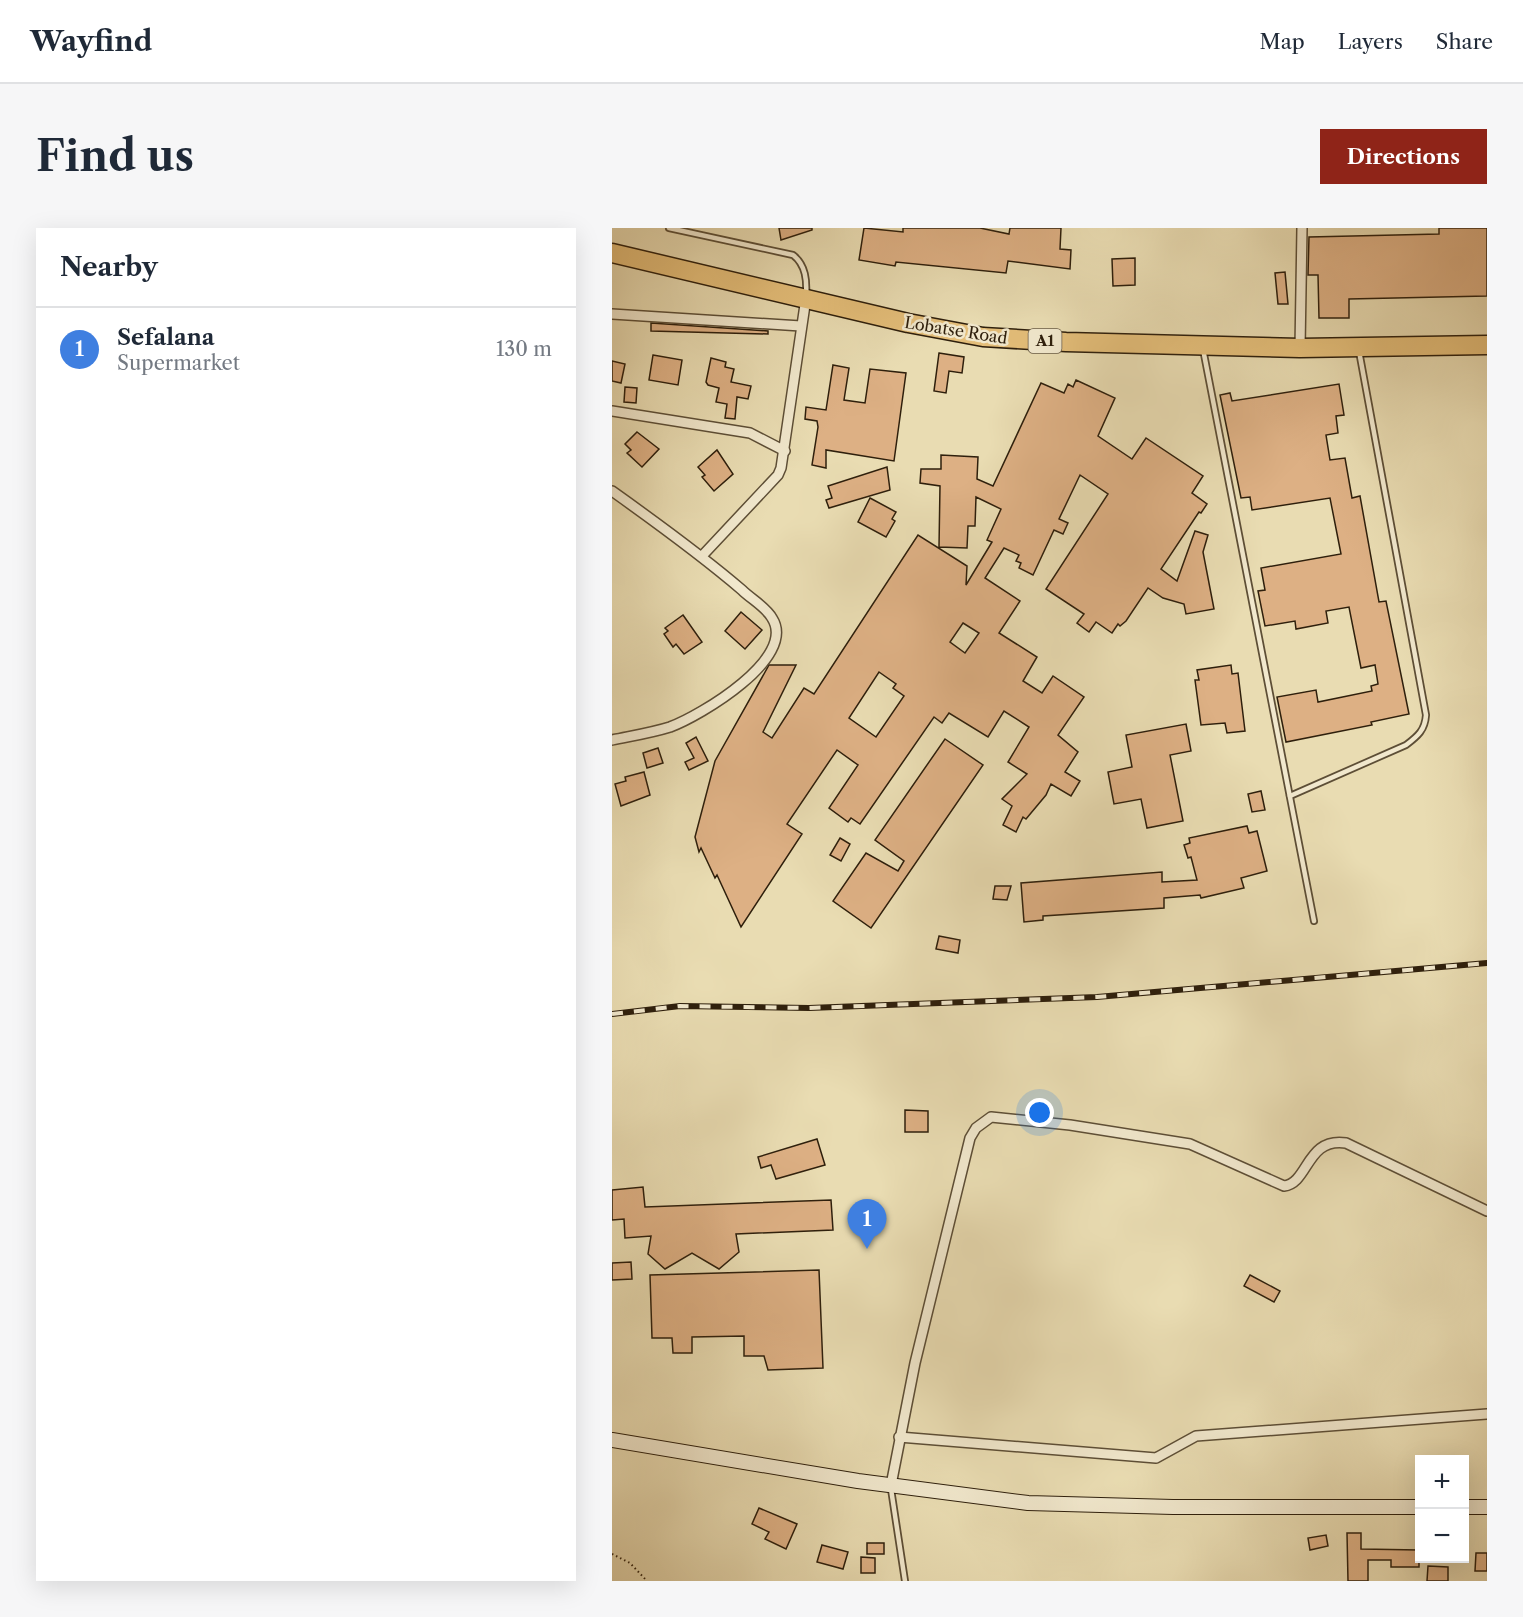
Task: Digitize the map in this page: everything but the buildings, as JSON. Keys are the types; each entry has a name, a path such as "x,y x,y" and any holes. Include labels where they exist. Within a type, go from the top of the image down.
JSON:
{"highway":[{"name":"Lobatse Road","path":"612,253 908,323 983,337 1066,342 1300,348 1487,345"}],"main road":[{"path":"612,1440 693,1455 891,1485 1028,1503 1415,1507"},
{"path":"1469,1507 1487,1507"}],"street":[{"path":"1300,348 1302,228"},
{"path":"702,556 778,475 785,451 792,380 806,298"},
{"path":"612,314 801,326"},
{"path":"612,411 750,433 785,451"},
{"path":"612,491 702,556 771,616 777,634 775,644 756,670 713,705 669,727 612,740"},
{"path":"891,1485 899,1437 970,1138 976,1128 991,1117 1070,1125 1190,1144 1284,1186 1293,1183 1318,1149 1333,1143 1346,1143 1487,1211"},
{"path":"899,1437 1156,1458 1196,1436 1487,1414"}],"lane":[{"path":"669,228 793,255 801,263 805,275 806,298"},
{"path":"1202,345 1314,921"},
{"path":"1290,796 1406,744 1418,736 1425,726 1426,715 1358,348"},
{"path":"891,1485 905,1581"}],"path":[{"path":"612,1554 630,1563 647,1581"}],"railway":[{"path":"612,1014 680,1006 809,1008 1097,997 1487,963"}],"place":[{"name":"Sefalana","path":"867,1249"}]}
